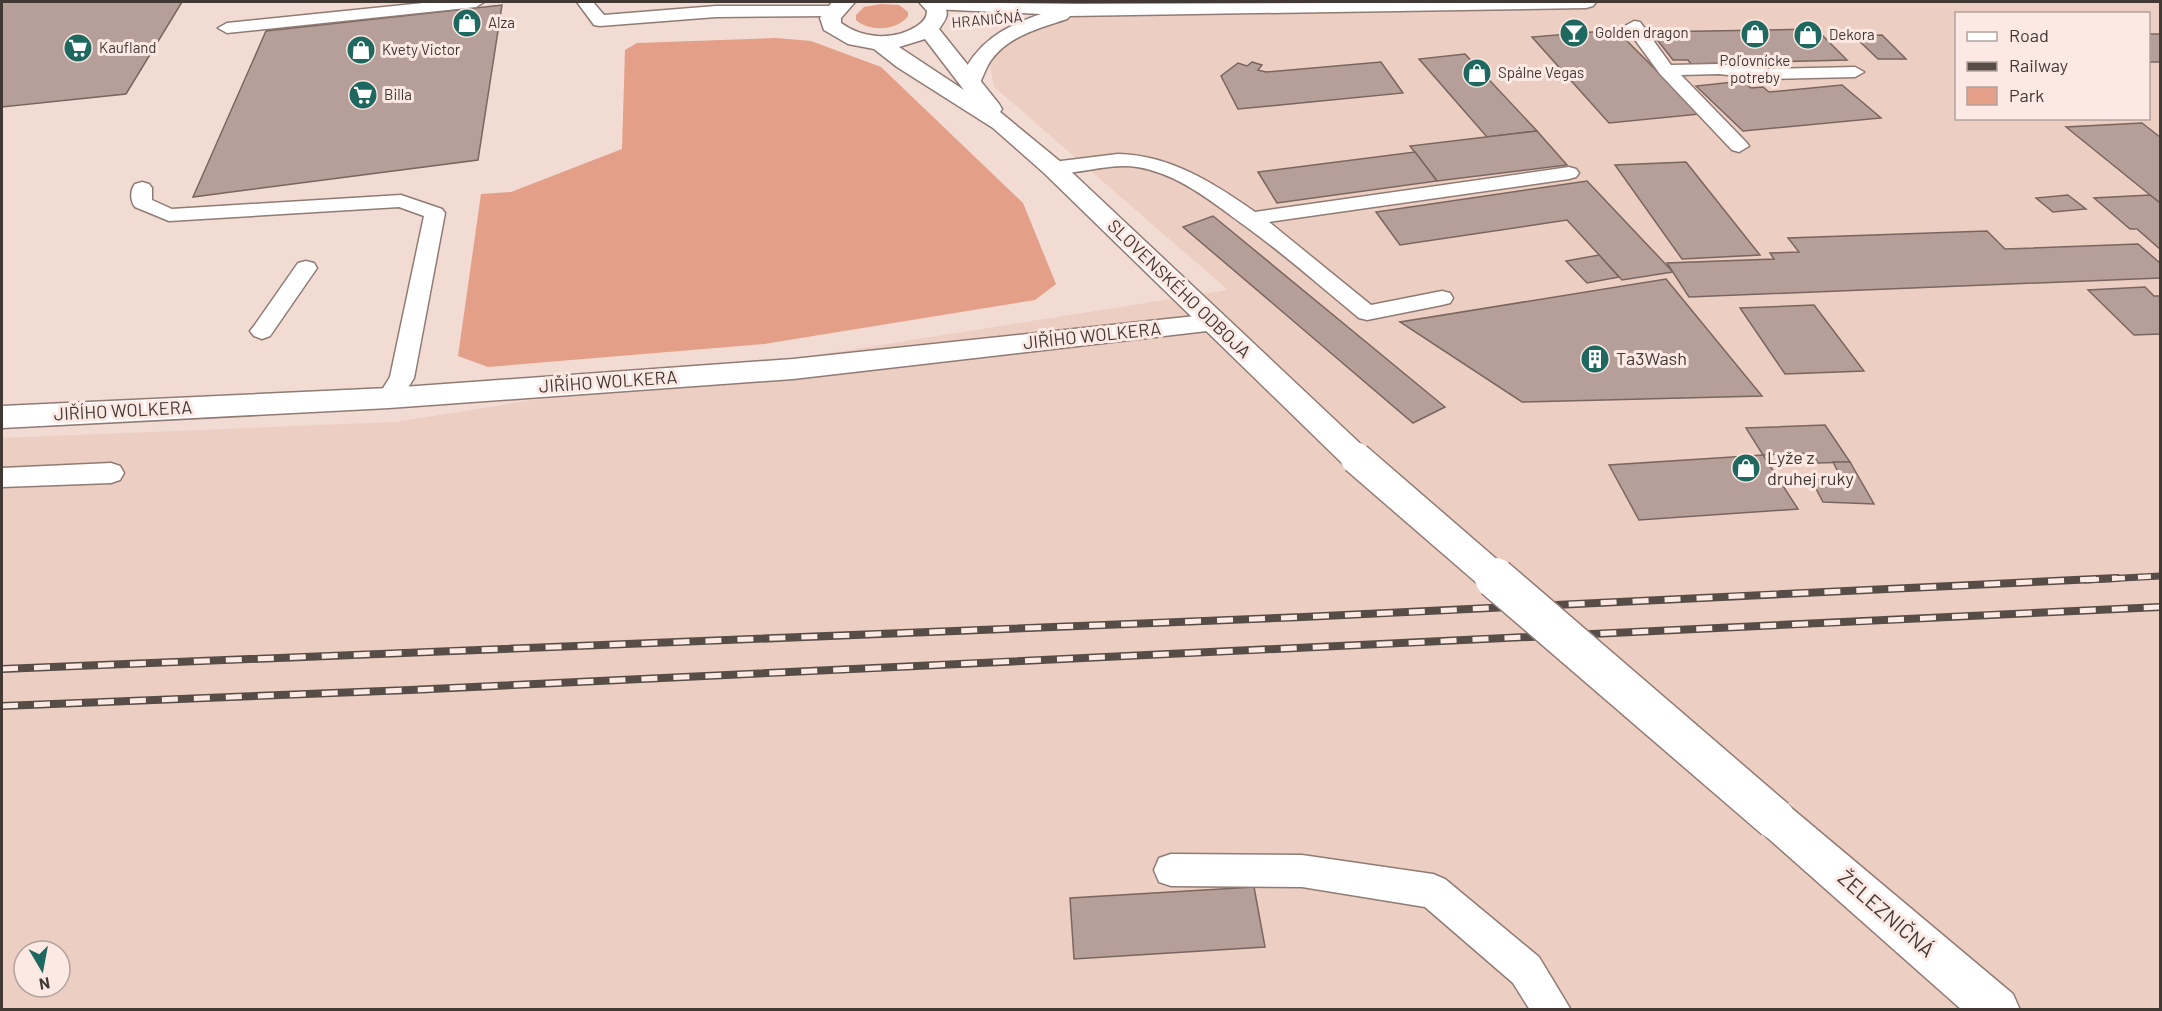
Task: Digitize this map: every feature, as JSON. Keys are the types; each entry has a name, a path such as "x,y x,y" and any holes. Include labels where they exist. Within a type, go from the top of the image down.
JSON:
{"street":[{"name":"HRANIČNÁ","path":"879,42 907,38 931,14 981,22 1076,10 1150,5 1586,2"},
{"path":"835,9 848,38 879,42"},
{"name":"HRANIČNÁ","path":"970,79 977,60 992,44 1027,25 1076,10"},
{"name":"SLOVENSKÉHO ODBOJA","path":"931,14 970,79 1001,123"},
{"name":"SLOVENSKÉHO ODBOJA","path":"879,42 1001,123 1053,168 1356,458 1775,819"},
{"name":"JIŘÍHO WOLKERA","path":"2,417 389,398 793,369 1214,323"},
{"name":"ŽELEZNIČNÁ","path":"1775,819 1997,1010"}],"lane":[{"path":"227,28 476,2"},
{"path":"585,2 600,21 773,27 835,9"},
{"path":"696,11 719,2"},
{"path":"600,21 696,11 835,9"},
{"path":"1634,26 1666,70 1739,146"},
{"path":"1666,70 1719,69 1762,74 1855,72"},
{"path":"1053,168 1090,162 1140,161 1194,180 1249,219 1367,313 1442,298"},
{"path":"1249,219 1569,173"},
{"path":"142,188 142,203 169,215 401,201 435,213 402,378 389,398"},
{"path":"262,331 306,268"},
{"path":"2,478 111,473"},
{"path":"1171,870 1302,872 1434,891 1527,970 1551,1010"}],"shaded area":[{"path":"2160,2 2160,1009 2,1009 2,438 395,422 1228,290 994,87 989,60 1020,36 1109,3"}],"green space":[{"path":"881,4 899,5 908,12 908,16 897,25 883,28 868,27 856,20 856,15 864,7"},
{"path":"776,38 811,41 881,67 1023,203 1056,284 1035,300 764,344 488,367 458,356 481,194 511,192 622,149 625,50 637,43"}],"building":[{"name":"Kaufland","path":"2,2 182,2 126,94 2,107"},
{"name":"Billa","path":"502,5 478,160 193,197 266,31"},
{"path":"1816,29 1847,60 1691,64 1688,60 1673,60 1651,32"},
{"path":"1616,30 1700,114 1609,123 1532,37"},
{"path":"2150,34 2160,34 2160,62 2150,62"},
{"path":"1882,35 1906,59 1878,59 1854,36"},
{"path":"1465,54 1537,131 1487,137 1419,59"},
{"path":"1252,62 1262,65 1258,70 1266,72 1381,62 1403,93 1238,109 1221,76 1238,63 1247,66"},
{"path":"1743,81 1751,88 1763,87 1769,92 1842,85 1881,118 1743,131 1696,86"},
{"path":"2142,123 2160,137 2160,203 2066,127"},
{"path":"1537,131 1567,165 1437,181 1410,146"},
{"path":"1415,152 1437,181 1277,203 1258,172"},
{"path":"1686,162 1760,255 1682,259 1615,165"},
{"path":"1587,181 1673,272 1622,280 1567,220 1400,245 1376,212"},
{"path":"2068,195 2086,209 2053,212 2036,198"},
{"path":"2150,195 2160,203 2160,249 2137,229 2130,229 2094,198"},
{"path":"1213,216 1445,407 1413,423 1183,227"},
{"path":"1987,231 2005,249 2138,244 2160,263 2160,278 1689,297 1667,263 1774,259 1770,253 1799,252 1788,238"},
{"path":"1599,255 1619,277 1587,283 1566,261"},
{"name":"Ta3Wash","path":"1666,279 1762,396 1522,402 1400,322"},
{"path":"2145,287 2154,296 2160,296 2160,334 2134,335 2088,290"},
{"path":"1814,305 1864,371 1785,374 1740,308"},
{"path":"1825,425 1850,462 1818,463 1812,453 1763,455 1746,428"},
{"path":"1763,455 1798,509 1639,520 1609,465"},
{"path":"1833,462 1850,462 1874,504 1823,502 1811,479 1842,480"},
{"path":"1254,887 1265,947 1074,959 1070,898"}],"railway":[{"path":"2086,580 2160,576"},
{"path":"2,669 1303,617 2117,578"},
{"path":"2,706 410,690 2160,607"}],"place":[{"name":"Alza","path":"467,23"},
{"name":"Golden dragon","path":"1574,33"},
{"name":"Poľovnícke potreby","path":"1755,34"},
{"name":"Dekora","path":"1808,35"},
{"name":"Kaufland","path":"78,48"},
{"name":"Kvety Victor","path":"361,50"},
{"name":"Spálne Vegas","path":"1477,73"},
{"name":"Billa","path":"363,95"},
{"name":"Ta3Wash","path":"1595,359"},
{"name":"Lyže z druhej ruky","path":"1746,468"}]}
